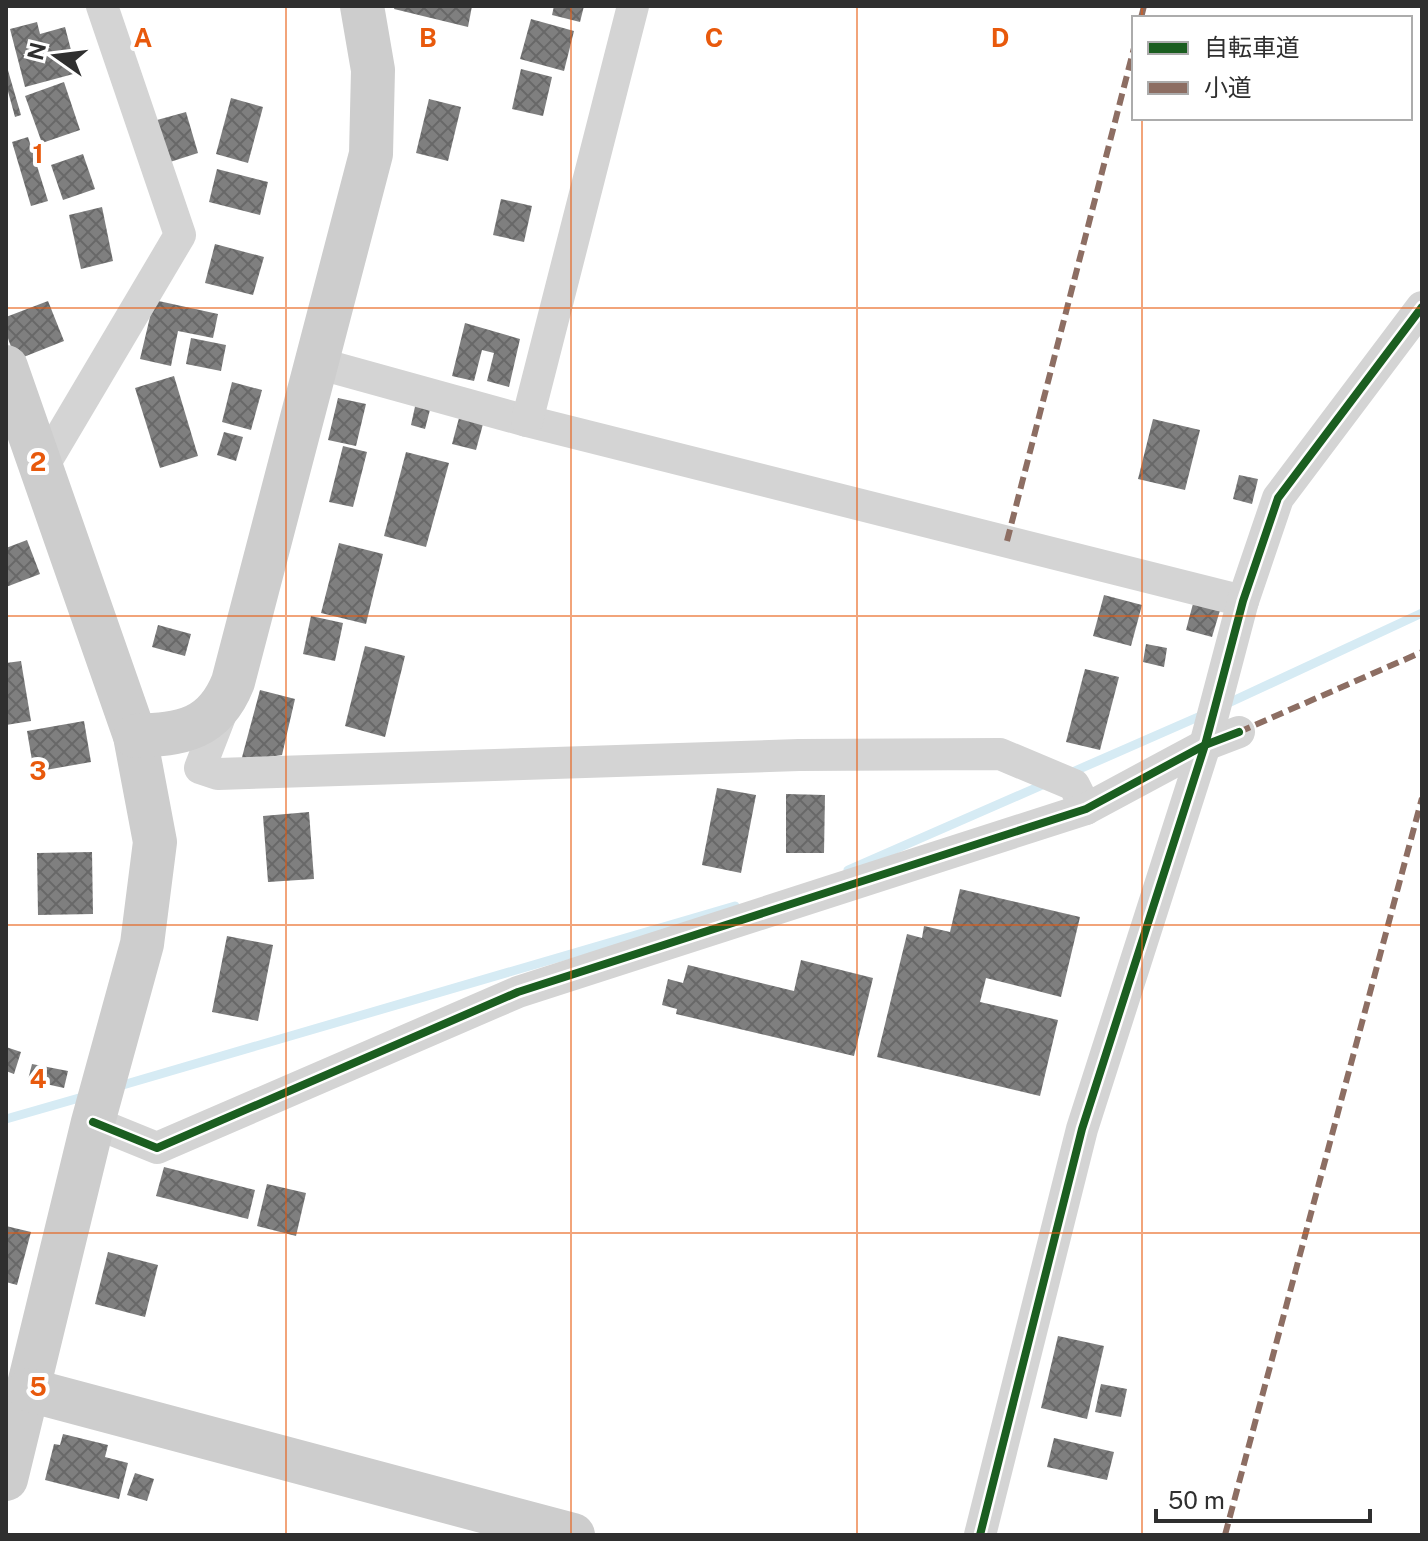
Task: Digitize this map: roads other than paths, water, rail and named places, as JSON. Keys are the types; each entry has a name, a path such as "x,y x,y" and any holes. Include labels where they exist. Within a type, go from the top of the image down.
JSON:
{"street":[{"path":"42,468 180,235 102,6"},
{"path":"362,6 373,70 371,154 224,706 200,768 218,774 783,756 1000,754 1074,785 1086,809"},
{"path":"527,421 633,6"},
{"path":"980,1535 1082,1129 1205,745 1243,601 1278,498 1422,307"},
{"path":"317,363 527,421 1243,601"},
{"path":"6,367 135,736 155,842 142,944 17,1386 6,1479"},
{"path":"135,736 173,734 202,723 224,706"},
{"path":"93,1122 157,1148 518,992 1086,809 1205,745 1239,732"},
{"path":"17,1386 480,1522 573,1535"}],"waterway":[{"path":"1222,706 1422,613"},
{"path":"1068,774 1205,714"},
{"path":"848,870 1047,783"},
{"path":"116,1087 735,906"},
{"path":"6,1119 86,1096"}]}
